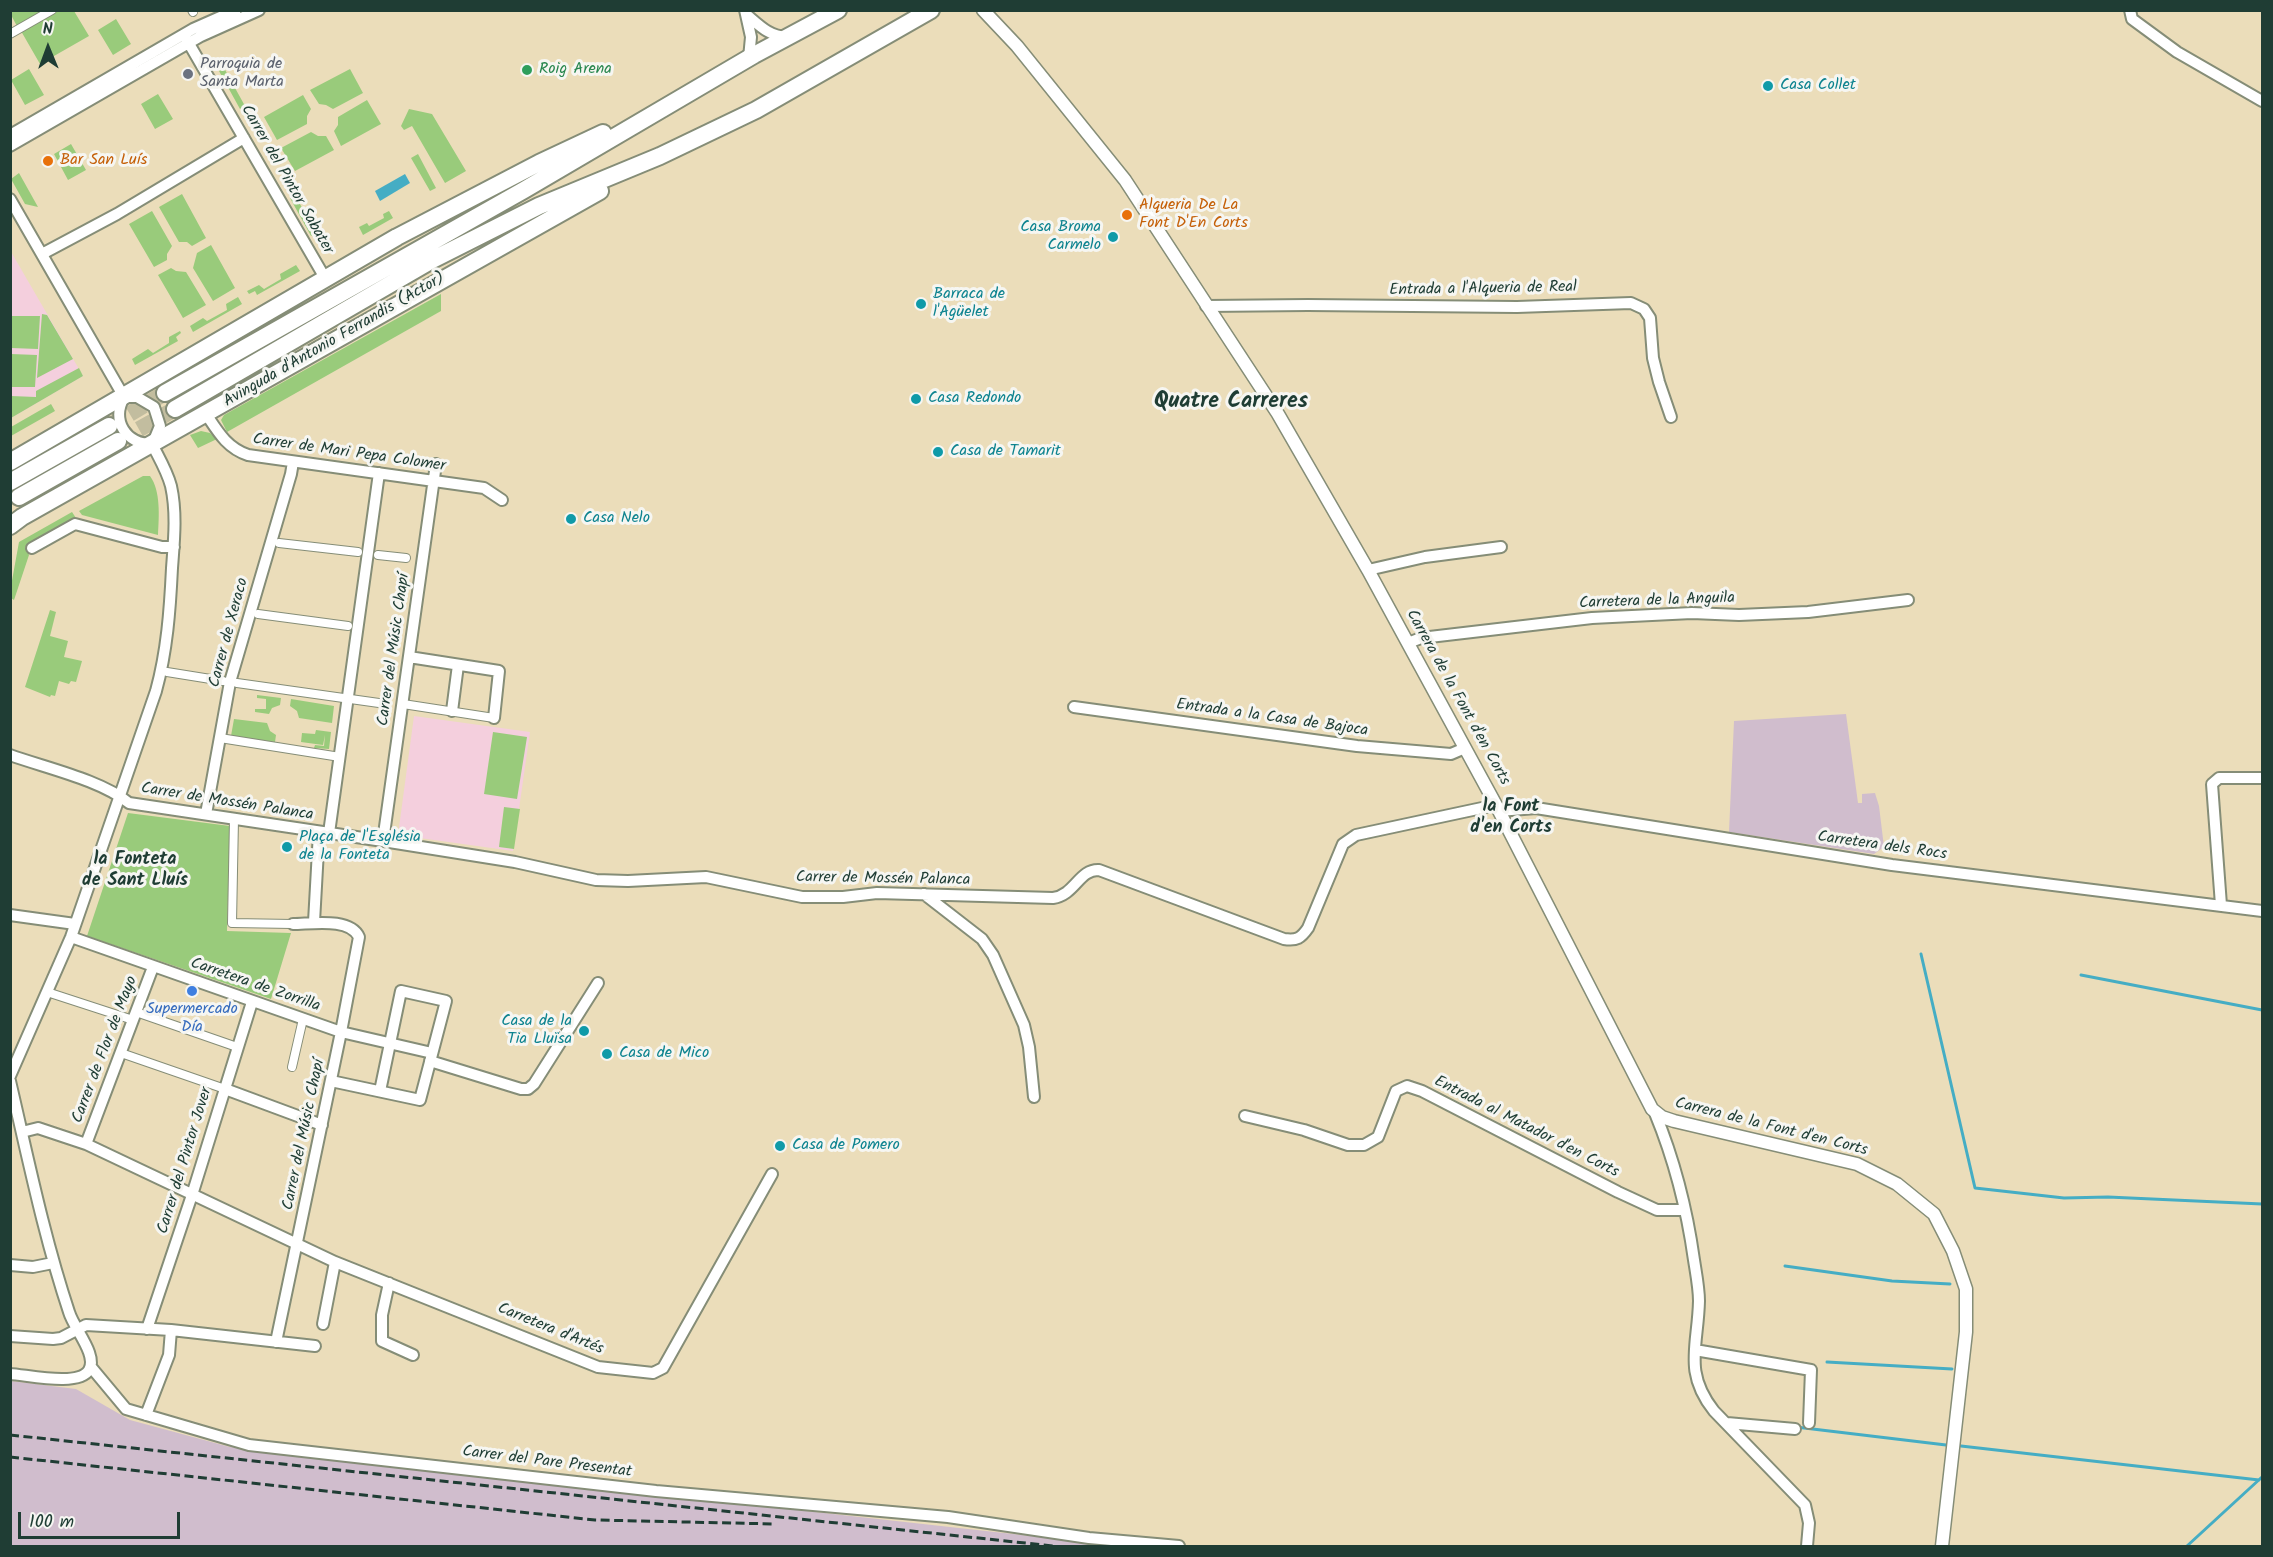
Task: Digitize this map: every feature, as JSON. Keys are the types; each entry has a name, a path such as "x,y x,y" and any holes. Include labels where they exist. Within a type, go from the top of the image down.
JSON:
{"main road":[{"path":"165,393 749,58 838,10"},
{"name":"Avinguda d'Antonio Ferrandis (Actor)","path":"175,409 432,260 539,206 660,156 756,110 931,10"},
{"path":"10,462 460,202 599,134 639,123"},
{"name":"Avinguda d'Antonio Ferrandis (Actor)","path":"10,526 22,517 660,156"},
{"path":"10,482 109,426"},
{"path":"19,497 118,441"}],"street":[{"path":"10,34 52,10"},
{"path":"10,146 187,39 204,23 236,10"},
{"path":"10,135 187,39 259,10"},
{"path":"982,10 1017,46"},
{"path":"995,10 1017,46"},
{"path":"2130,10 2132,19 2177,52 2262,101"},
{"path":"746,12 764,30 788,37"},
{"path":"746,12 752,37 749,58"},
{"name":"Carrer del Pintor Sabater","path":"187,39 325,278"},
{"name":"Carrera de la Font d'en Corts","path":"1017,46 1125,180 1156,224 1206,306 1278,414 1368,570 1465,748 1635,1079 1655,1113 1683,1124 1857,1164 1897,1184 1934,1214 1953,1251 1966,1289 1966,1332 1942,1546"},
{"path":"42,254 117,214 244,138"},
{"path":"10,199 124,397 119,411 121,426 130,438 144,444 152,444"},
{"name":"Entrada a l'Alqueria de Real","path":"1206,306 1517,307 1631,303 1644,309 1650,318 1653,358 1671,417"},
{"path":"124,397 137,397 154,408 160,426 159,433 152,444"},
{"name":"Carrer de Mari Pepa Colomer","path":"206,414 224,440 239,452 293,462 484,488 502,500"},
{"path":"10,1076 71,937 162,671 169,619 175,522 167,472 152,444"},
{"name":"Carrer de Xeraco","path":"206,814 234,664 293,462"},
{"name":"Carrer del Músic Chapí","path":"383,841 436,464"},
{"path":"234,819 232,923 314,922 324,833 340,757 379,473"},
{"path":"32,548 75,524 162,547 174,547"},
{"path":"279,543 358,552"},
{"path":"1368,570 1425,557 1501,547"},
{"path":"378,555 406,558"},
{"name":"Carretera de la Anguila","path":"1408,643 1421,639 1592,618 1692,613 1739,615 1808,612 1908,600"},
{"path":"258,614 348,626"},
{"path":"403,704 494,718 500,671 409,657"},
{"path":"452,711 458,665"},
{"path":"167,672 223,681"},
{"path":"237,683 386,704"},
{"name":"Entrada a la Casa de Bajoca","path":"1074,707 1357,746 1451,754 1465,748"},
{"path":"220,738 340,757"},
{"name":"Carrer de Mossén Palanca","path":"10,755 69,774 119,795 129,803 515,862 596,880 628,881 706,877 802,897 843,897 877,893 1053,898 1066,894 1088,872 1100,870 1284,939 1294,940 1301,938 1308,928 1343,844 1356,835 1497,808"},
{"path":"2221,906 2212,784 2219,778 2262,778"},
{"name":"Carretera dels Rocs","path":"1497,808 1536,808 1893,865 2262,911"},
{"path":"924,894 982,939 993,955 1024,1025 1029,1047 1034,1096"},
{"path":"10,915 75,924"},
{"name":"Carrer del Músic Chapí","path":"276,1342 298,1245 359,937 350,928 314,922"},
{"name":"Carretera de Zorrilla","path":"71,937 252,1002 341,1032 390,1043 521,1089 528,1089 534,1084 598,983"},
{"name":"Carrer de Flor de Mayo","path":"86,1144 153,967"},
{"path":"331,1081 420,1100 446,1001 401,991 380,1091"},
{"path":"47,992 237,1047"},
{"name":"Carrer del Pintor Jover","path":"147,1329 192,1195 252,1002"},
{"path":"292,1067 303,1019"},
{"path":"121,1053 322,1125"},
{"name":"Carrer del Pare Presentat","path":"10,1081 53,1263 75,1329 90,1351 91,1367 126,1409 249,1445 656,1491 948,1516 1089,1538 1179,1546"},
{"name":"Entrada al Matador d'en Corts","path":"1245,1116 1304,1130 1348,1145 1364,1145 1378,1137 1396,1091 1407,1086 1422,1091 1618,1192 1658,1210 1684,1210"},
{"path":"1655,1113 1673,1166 1694,1257 1699,1299 1695,1375 1700,1391 1714,1411 1805,1505 1808,1513 1807,1546"},
{"name":"Carretera d'Artés","path":"22,1132 38,1128 86,1144 335,1262 598,1367 653,1373 663,1368 772,1174"},
{"path":"323,1324 335,1262"},
{"path":"10,1265 33,1267 53,1263"},
{"path":"389,1283 382,1315 382,1341 413,1356"},
{"path":"10,1336 61,1338 86,1325 171,1330 315,1346"},
{"path":"146,1415 169,1355 171,1330"},
{"path":"1695,1350 1811,1370 1809,1423"},
{"path":"10,1374 72,1379 86,1375 91,1367"},
{"path":"1727,1423 1795,1429"}],"shaded area":[{"path":"10,250 83,376 11,418 10,418"},
{"path":"1846,714 1858,803 1862,803 1862,794 1875,793 1879,806 1884,847 1874,854 1729,832 1734,721"},
{"path":"414,716 530,732 513,851 398,835"},
{"path":"11,1381 76,1389 130,1420 230,1447 1121,1546 11,1546"}],"green space":[{"path":"10,11 48,11 18,28"},
{"path":"56,11 74,11 89,36 40,64 21,31"},
{"path":"116,19 131,44 113,55 98,30"},
{"path":"224,68 245,106 240,109 219,71"},
{"path":"29,69 44,95 25,105 11,80"},
{"path":"350,69 363,93 333,109 319,104 310,90"},
{"path":"158,94 173,119 155,129 141,104"},
{"path":"303,95 311,109 307,116 307,124 277,140 264,117"},
{"path":"367,100 381,124 341,146 334,131 338,125 338,117"},
{"path":"409,109 432,114 466,171 445,183 412,126 404,130 401,126"},
{"path":"311,132 318,136 326,136 334,150 295,171 281,148"},
{"path":"71,144 86,170 68,180 54,154"},
{"path":"418,154 436,188 430,191 411,158"},
{"path":"19,173 38,207 25,204 11,179"},
{"path":"182,194 206,238 192,246 187,242 179,242 159,207"},
{"path":"295,195 316,233 311,236 290,198"},
{"path":"152,211 172,246 167,254 167,260 154,267 129,224"},
{"path":"389,211 393,218 363,235 359,227 367,223 369,226 384,218 383,214"},
{"path":"211,245 235,288 213,301 193,268 197,253"},
{"path":"296,265 300,271 257,295 255,291 249,294 247,291 259,285 264,289 281,279 280,274"},
{"path":"171,268 186,272 206,305 183,318 158,275"},
{"path":"441,294 441,311 227,432 221,420 224,415"},
{"path":"238,297 242,304 193,332 190,326 203,318 207,321 227,310 226,304"},
{"path":"42,314 47,315 73,359 37,378"},
{"path":"11,316 40,316 38,349 11,348"},
{"path":"180,331 181,333 176,337 178,341 135,365 132,359 148,349 153,353 169,343 169,337"},
{"path":"11,354 37,355 35,387 11,387"},
{"path":"79,368 83,376 11,418 11,396 36,397 36,391"},
{"path":"51,404 55,411 11,436 11,427"},
{"path":"201,431 210,433 217,439 198,448 190,435"},
{"path":"143,476 150,476 156,489 158,535 82,515 79,511"},
{"path":"72,512 76,518 25,547 29,555 14,600 11,598 19,542"},
{"path":"50,610 56,612 50,636 68,641 64,657 82,661 76,682 71,681 69,684 59,681 55,696 50,697 25,687"},
{"path":"257,695 281,698 280,705 272,708 269,714 255,712 255,709 266,709 266,699 257,698"},
{"path":"291,699 334,706 332,723 299,718 297,711 290,706"},
{"path":"234,719 267,723 270,731 276,735 275,742 231,736"},
{"path":"316,730 331,732 329,749 314,748 315,745 324,746 325,735 323,745 301,742 302,733 315,734"},
{"path":"493,732 527,737 517,799 484,794"},
{"path":"504,807 520,809 514,849 499,847"},
{"path":"128,813 230,826 227,931 291,933 271,999 87,936"}],"water":[{"path":"405,174 410,183 380,201 375,191"}],"waterway":[{"path":"1921,954 1975,1188 2064,1198 2108,1197 2262,1204"},
{"path":"2081,975 2262,1010"},
{"path":"1785,1266 1892,1281 1950,1284"},
{"path":"1827,1362 1952,1369"},
{"path":"1796,1427 1946,1445"},
{"path":"1961,1446 2259,1480"},
{"path":"2187,1546 2262,1477"}],"tunnel":[{"path":"109,426 165,393"},
{"path":"118,441 175,409"}],"railway":[{"path":"10,1435 1053,1546"},
{"path":"10,1457 595,1520 776,1524"}],"place":[{"name":"Roig Arena","path":"527,70"},
{"name":"Parroquia de Santa Marta","path":"188,74"},
{"name":"Casa Collet","path":"1768,86"},
{"name":"Bar San Luís","path":"48,161"},
{"name":"Alqueria De La Font D'En Corts","path":"1127,215"},
{"name":"Casa Broma Carmelo","path":"1113,237"},
{"name":"Barraca de l'Agüelet","path":"921,304"},
{"name":"Casa Redondo","path":"916,399"},
{"name":"Casa de Tamarit","path":"938,452"},
{"name":"Casa Nelo","path":"571,519"},
{"name":"Plaça de l'Església de la Fonteta","path":"287,847"},
{"name":"Supermercado Día","path":"192,991"},
{"name":"Casa de la Tia Lluïsa","path":"584,1031"},
{"name":"Casa de Mico","path":"607,1054"},
{"name":"Casa de Pomero","path":"780,1146"}],"district":[{"name":"Quatre Carreres","path":"1231,403"},
{"name":"la Font d'en Corts","path":"1511,818"},
{"name":"la Fonteta de Sant Lluís","path":"135,871"}]}
